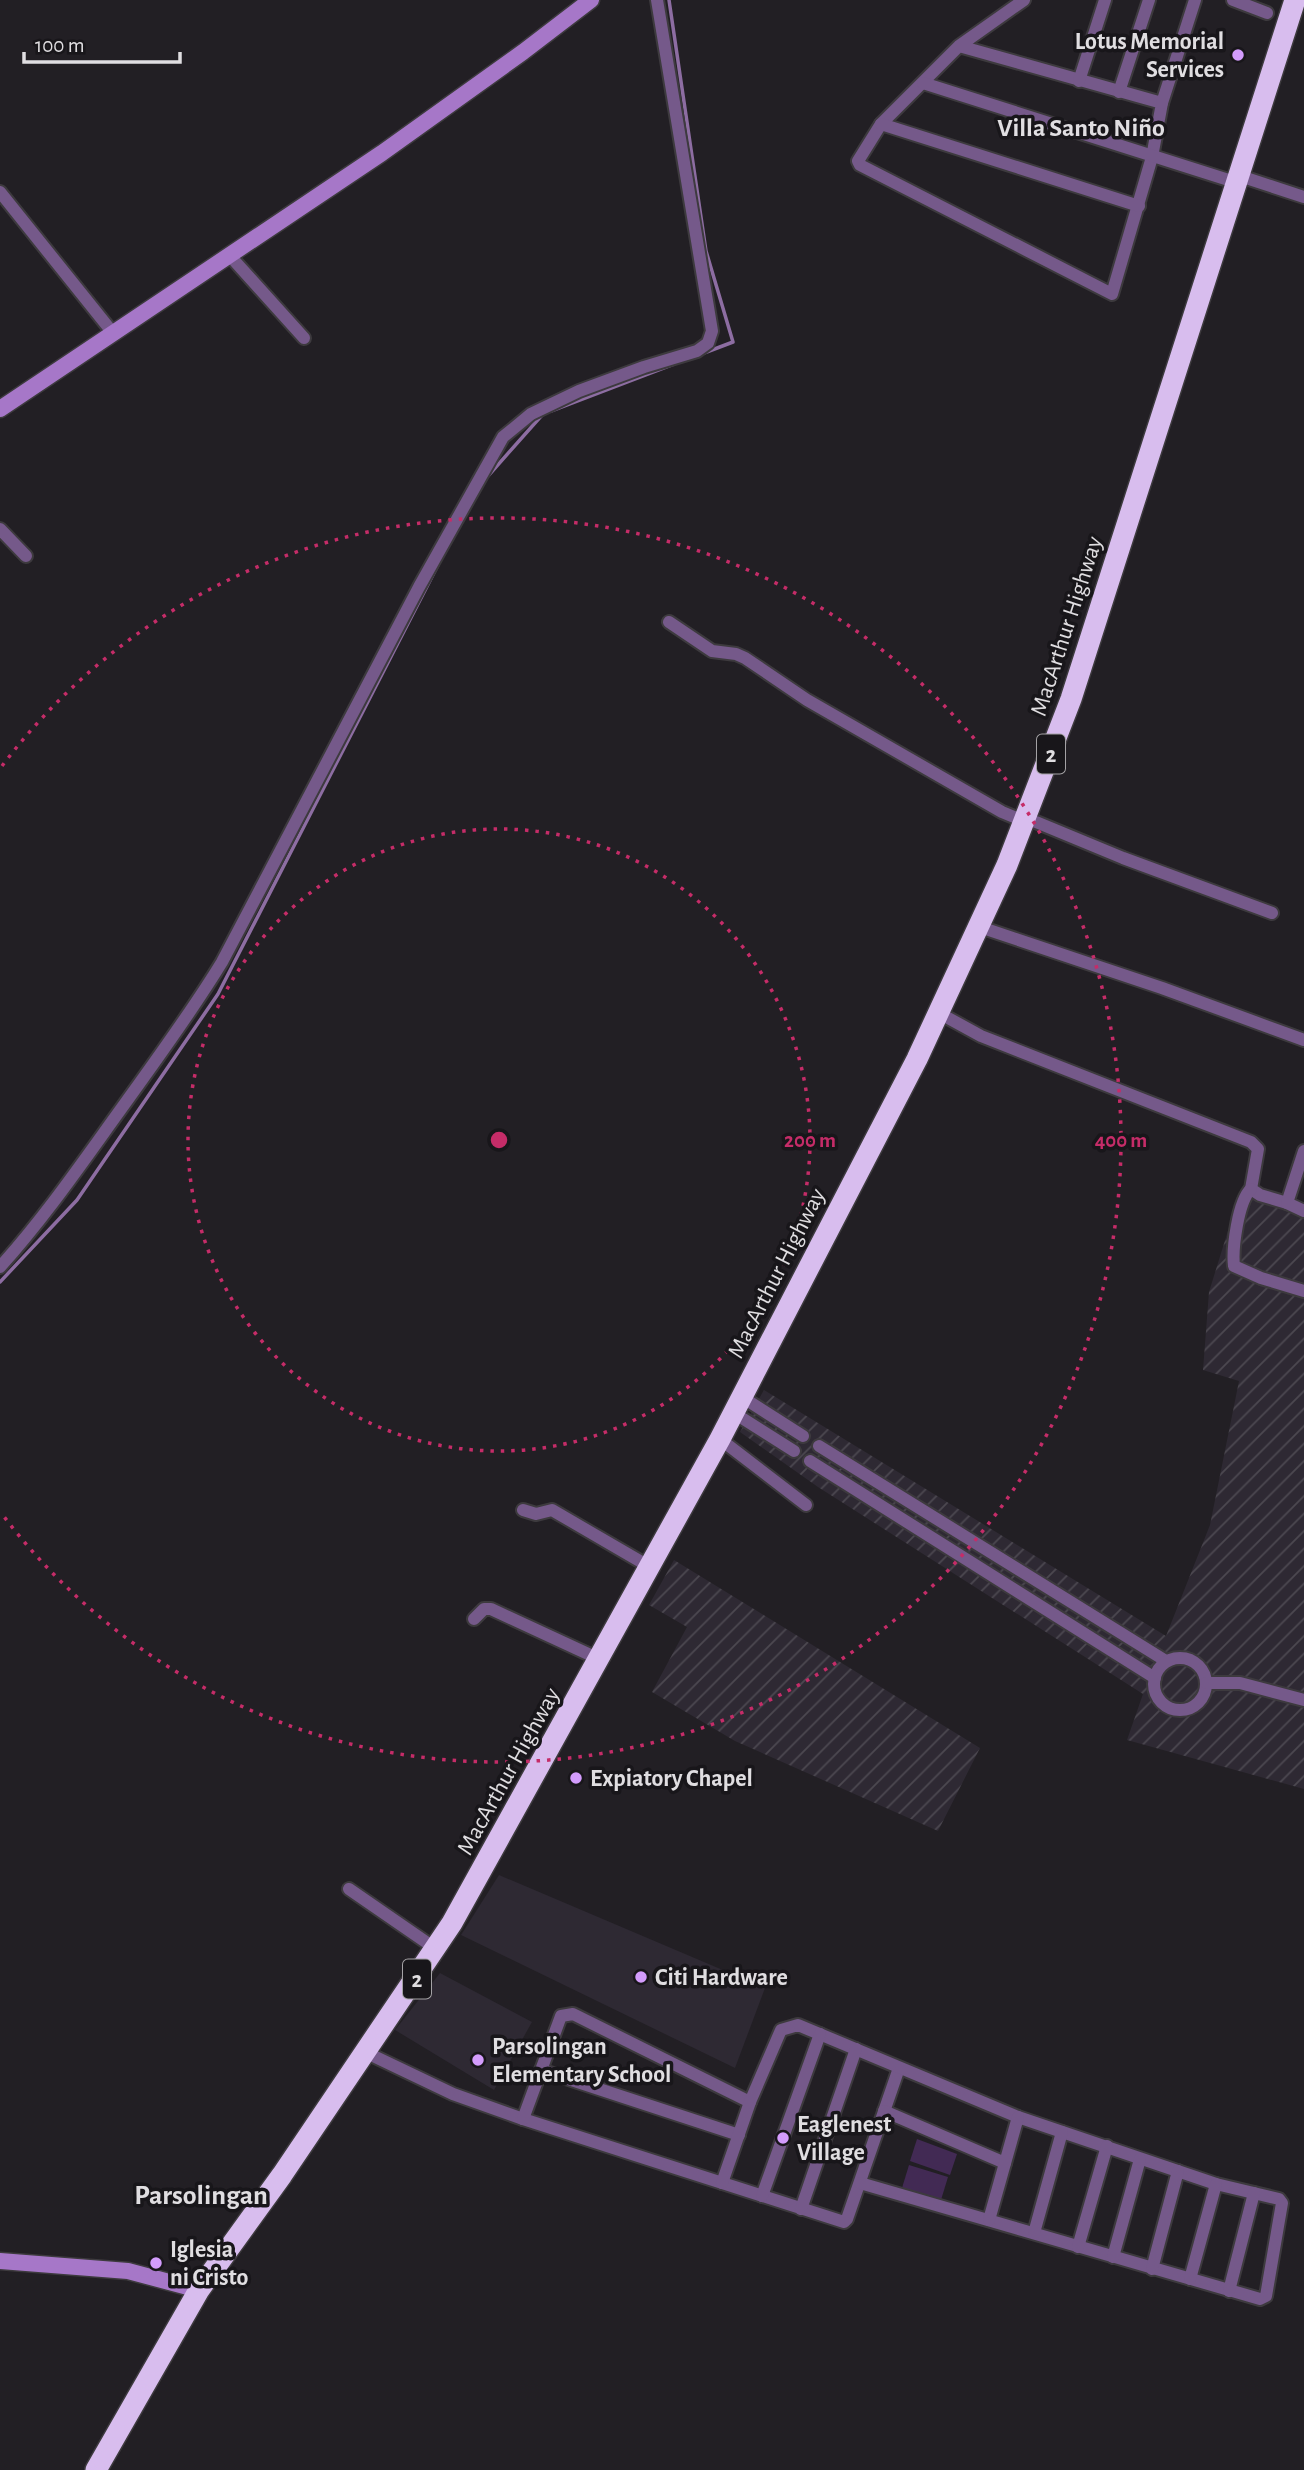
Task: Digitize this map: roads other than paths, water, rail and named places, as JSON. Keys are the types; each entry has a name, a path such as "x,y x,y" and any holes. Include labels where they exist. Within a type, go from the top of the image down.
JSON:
{"highway":[{"name":"MacArthur Highway","path":"96,2470 199,2290 282,2175 436,1949 500,1839 720,1439 939,1013 1026,821 1071,699 1295,0"}],"street":[{"path":"0,409 231,257 411,132 591,0"},
{"path":"0,1267 78,1170 195,1006 215,973 412,599 503,437 531,414 548,405 644,367 697,351 709,343 712,331 657,0"},
{"path":"1024,0 959,46 881,124 859,157 860,164 1109,294 1113,292 1139,206 1162,103 1195,0"},
{"path":"1079,81 1105,0"},
{"path":"1119,92 1149,0"},
{"path":"1233,0 1266,13"},
{"path":"959,46 1162,103"},
{"path":"923,83 1152,157 1304,197"},
{"path":"881,124 1139,206"},
{"path":"0,192 113,333"},
{"path":"231,257 304,338"},
{"path":"0,529 26,556"},
{"path":"669,622 712,651 745,658 807,699 1002,812 1026,821 1036,821 1124,858 1272,913"},
{"path":"980,927 1162,988 1304,1040"},
{"path":"939,1013 981,1036 1251,1142 1258,1149 1251,1189 1245,1195 1237,1229 1234,1266 1304,1291"},
{"path":"1287,1203 1304,1151"},
{"path":"1251,1189 1260,1195 1304,1210"},
{"path":"738,1405 803,1436"},
{"path":"738,1405 794,1451"},
{"path":"720,1439 806,1505"},
{"path":"819,1446 1166,1661"},
{"path":"810,1461 1155,1678"},
{"path":"901,1518 908,1501"},
{"path":"523,1510 536,1514 552,1510 650,1567"},
{"path":"980,1568 989,1552"},
{"path":"1061,1619 1072,1602"},
{"path":"474,1619 484,1609 491,1609 599,1659"},
{"path":"1179,1658 1192,1661 1202,1670 1206,1683 1205,1693 1196,1704 1183,1710 1169,1708 1158,1699 1153,1685 1156,1672 1166,1661 1179,1658"},
{"path":"1206,1683 1240,1683 1304,1700"},
{"path":"349,1889 436,1949"},
{"path":"523,2119 561,2016 573,2014 750,2102"},
{"path":"722,2183 750,2102 781,2030 798,2025 1018,2118 1216,2184 1279,2199 1282,2203 1266,2295 1260,2299 860,2183"},
{"path":"762,2196 820,2034"},
{"path":"801,2209 856,2049"},
{"path":"365,2052 453,2094 523,2119 844,2222 899,2068"},
{"path":"541,2070 738,2135"},
{"path":"884,2111 1005,2163"},
{"path":"989,2220 1018,2118"},
{"path":"1034,2233 1062,2132"},
{"path":"1078,2247 1107,2146"},
{"path":"1113,2257 1140,2159"},
{"path":"1152,2269 1178,2171"},
{"path":"1190,2280 1216,2184"},
{"path":"1228,2291 1254,2193"},
{"path":"0,2261 128,2271 199,2290"}],"waterway":[{"path":"669,0 706,251 733,342 704,353"},
{"path":"551,411 674,364"},
{"path":"488,476 543,414"},
{"path":"0,1282 77,1200 218,994 438,565"}],"place":[{"name":"Lotus Memorial Services","path":"1238,55"},
{"name":"Expiatory Chapel","path":"576,1778"},
{"name":"Citi Hardware","path":"641,1977"},
{"name":"Parsolingan Elementary School","path":"478,2060"},
{"name":"Eaglenest Village","path":"783,2138"},
{"name":"Iglesia ni Cristo","path":"156,2263"}],"district":[{"name":"Villa Santo Niño","path":"1081,127"},
{"name":"Parsolingan","path":"201,2194"}]}
